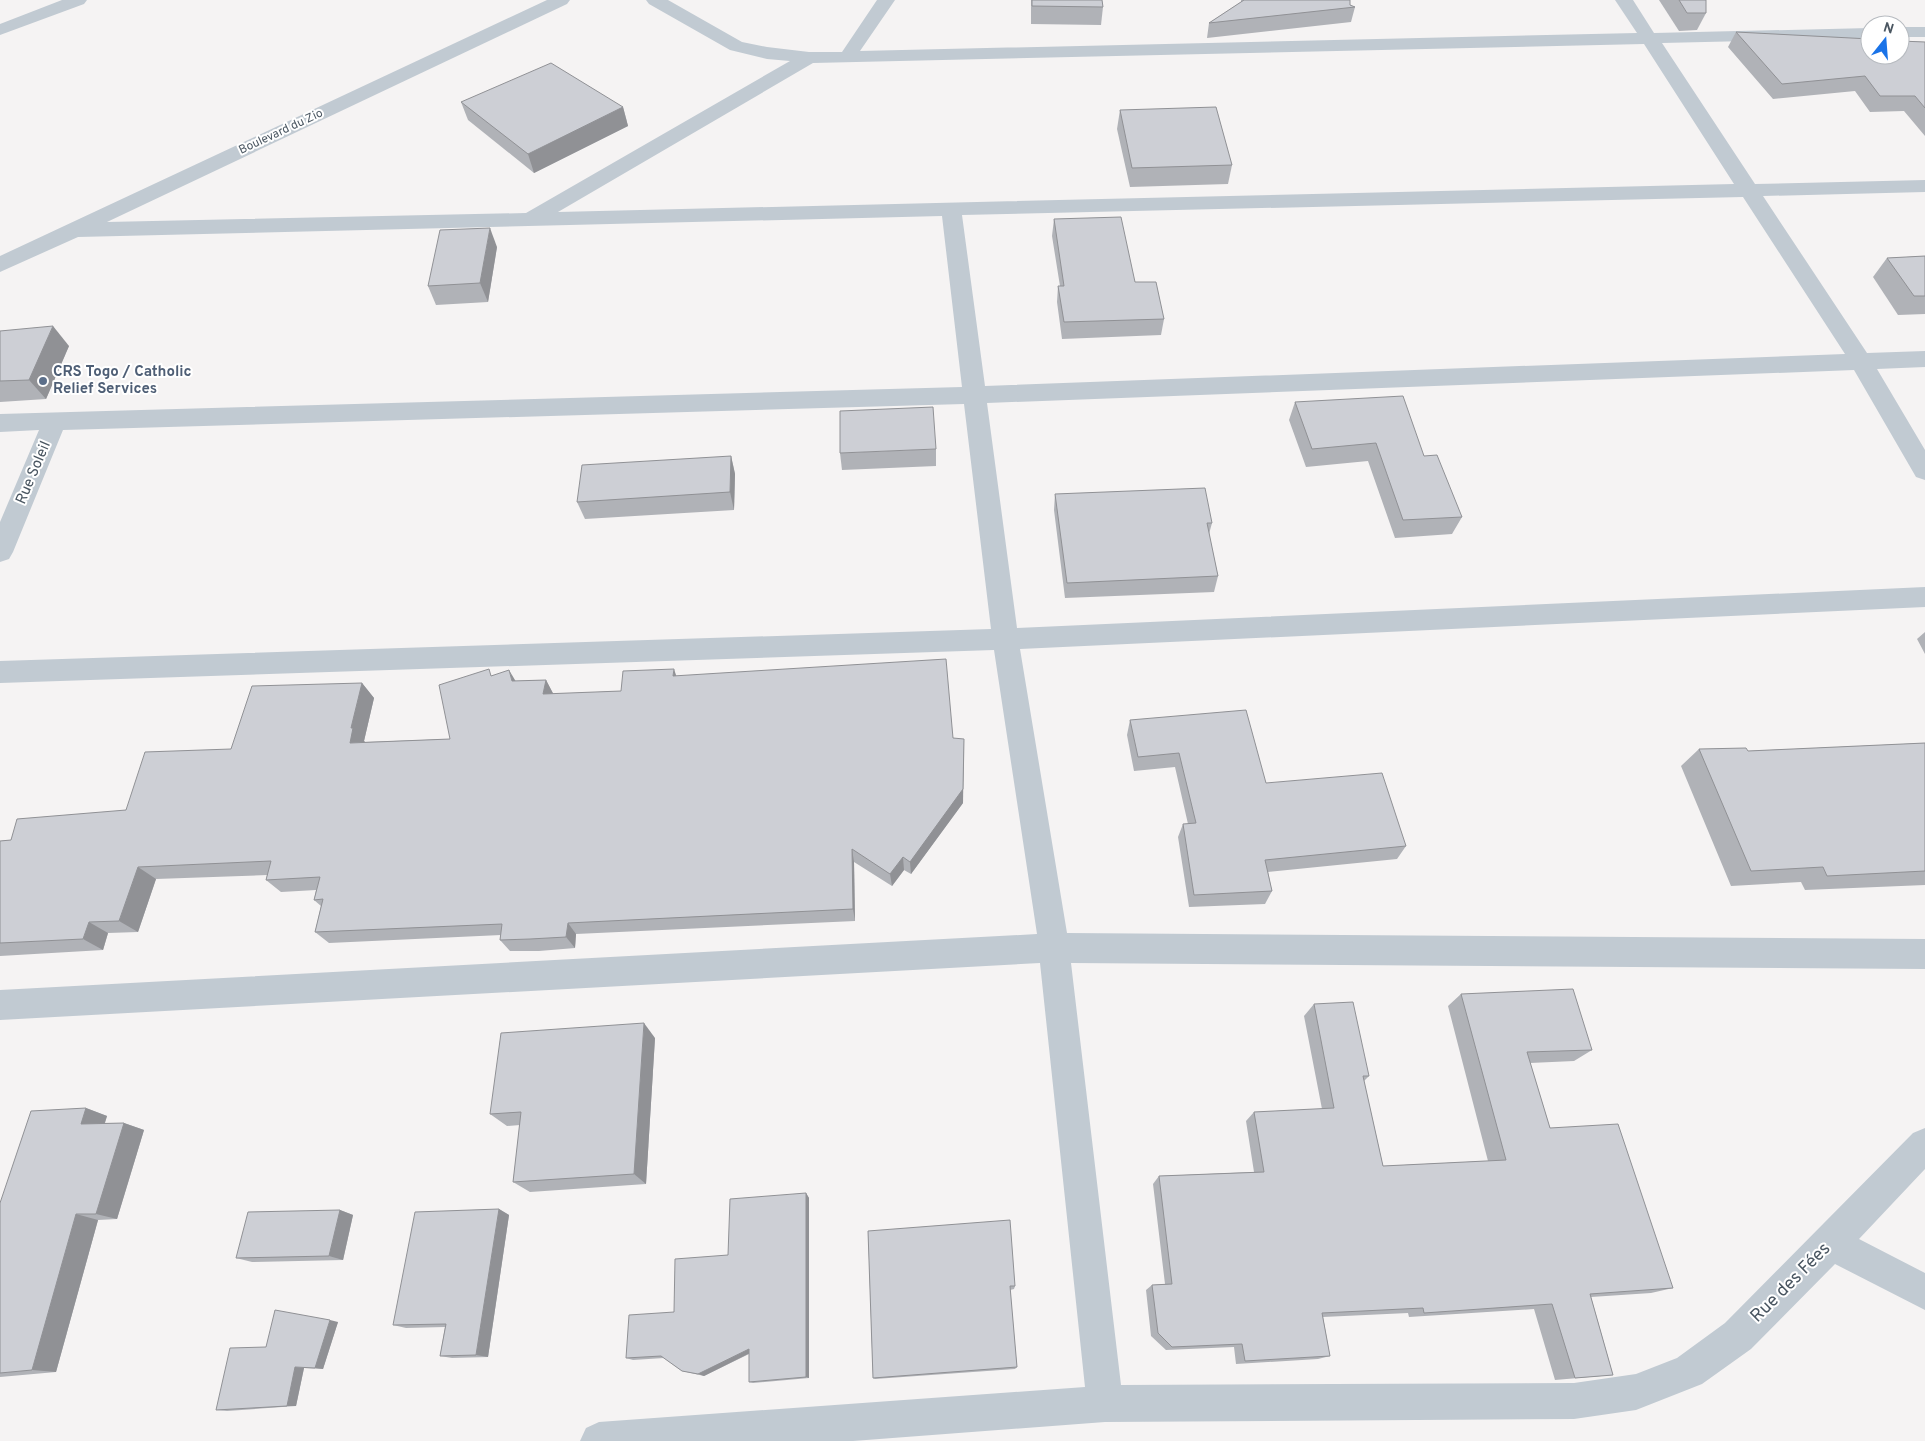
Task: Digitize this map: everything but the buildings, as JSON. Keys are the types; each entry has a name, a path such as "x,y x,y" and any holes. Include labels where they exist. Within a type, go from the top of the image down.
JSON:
{"street":[{"path":"0,30 78,0"},
{"name":"Boulevard du Zio","path":"0,265 561,0"},
{"path":"655,0 736,46 767,54 809,58 1860,33"},
{"path":"848,56 886,0"},
{"path":"1624,0 1860,360 1925,471"},
{"path":"1910,32 1925,32"},
{"path":"531,219 809,58"},
{"path":"74,230 1925,186"},
{"path":"951,209 1005,639 1054,948 1105,1404"},
{"path":"0,423 974,395 1925,359"},
{"name":"Rue Soleil","path":"0,552 56,421"},
{"path":"0,672 1005,639 1925,597"},
{"path":"0,1005 1054,948 1925,954"},
{"name":"Rue des Fées","path":"599,1441 1105,1404 1574,1401 1636,1392 1689,1371 1738,1336 1925,1145"},
{"path":"1831,1243 1925,1292"}],"place":[{"name":"CRS Togo / Catholic Relief Services","path":"43,381"}]}
